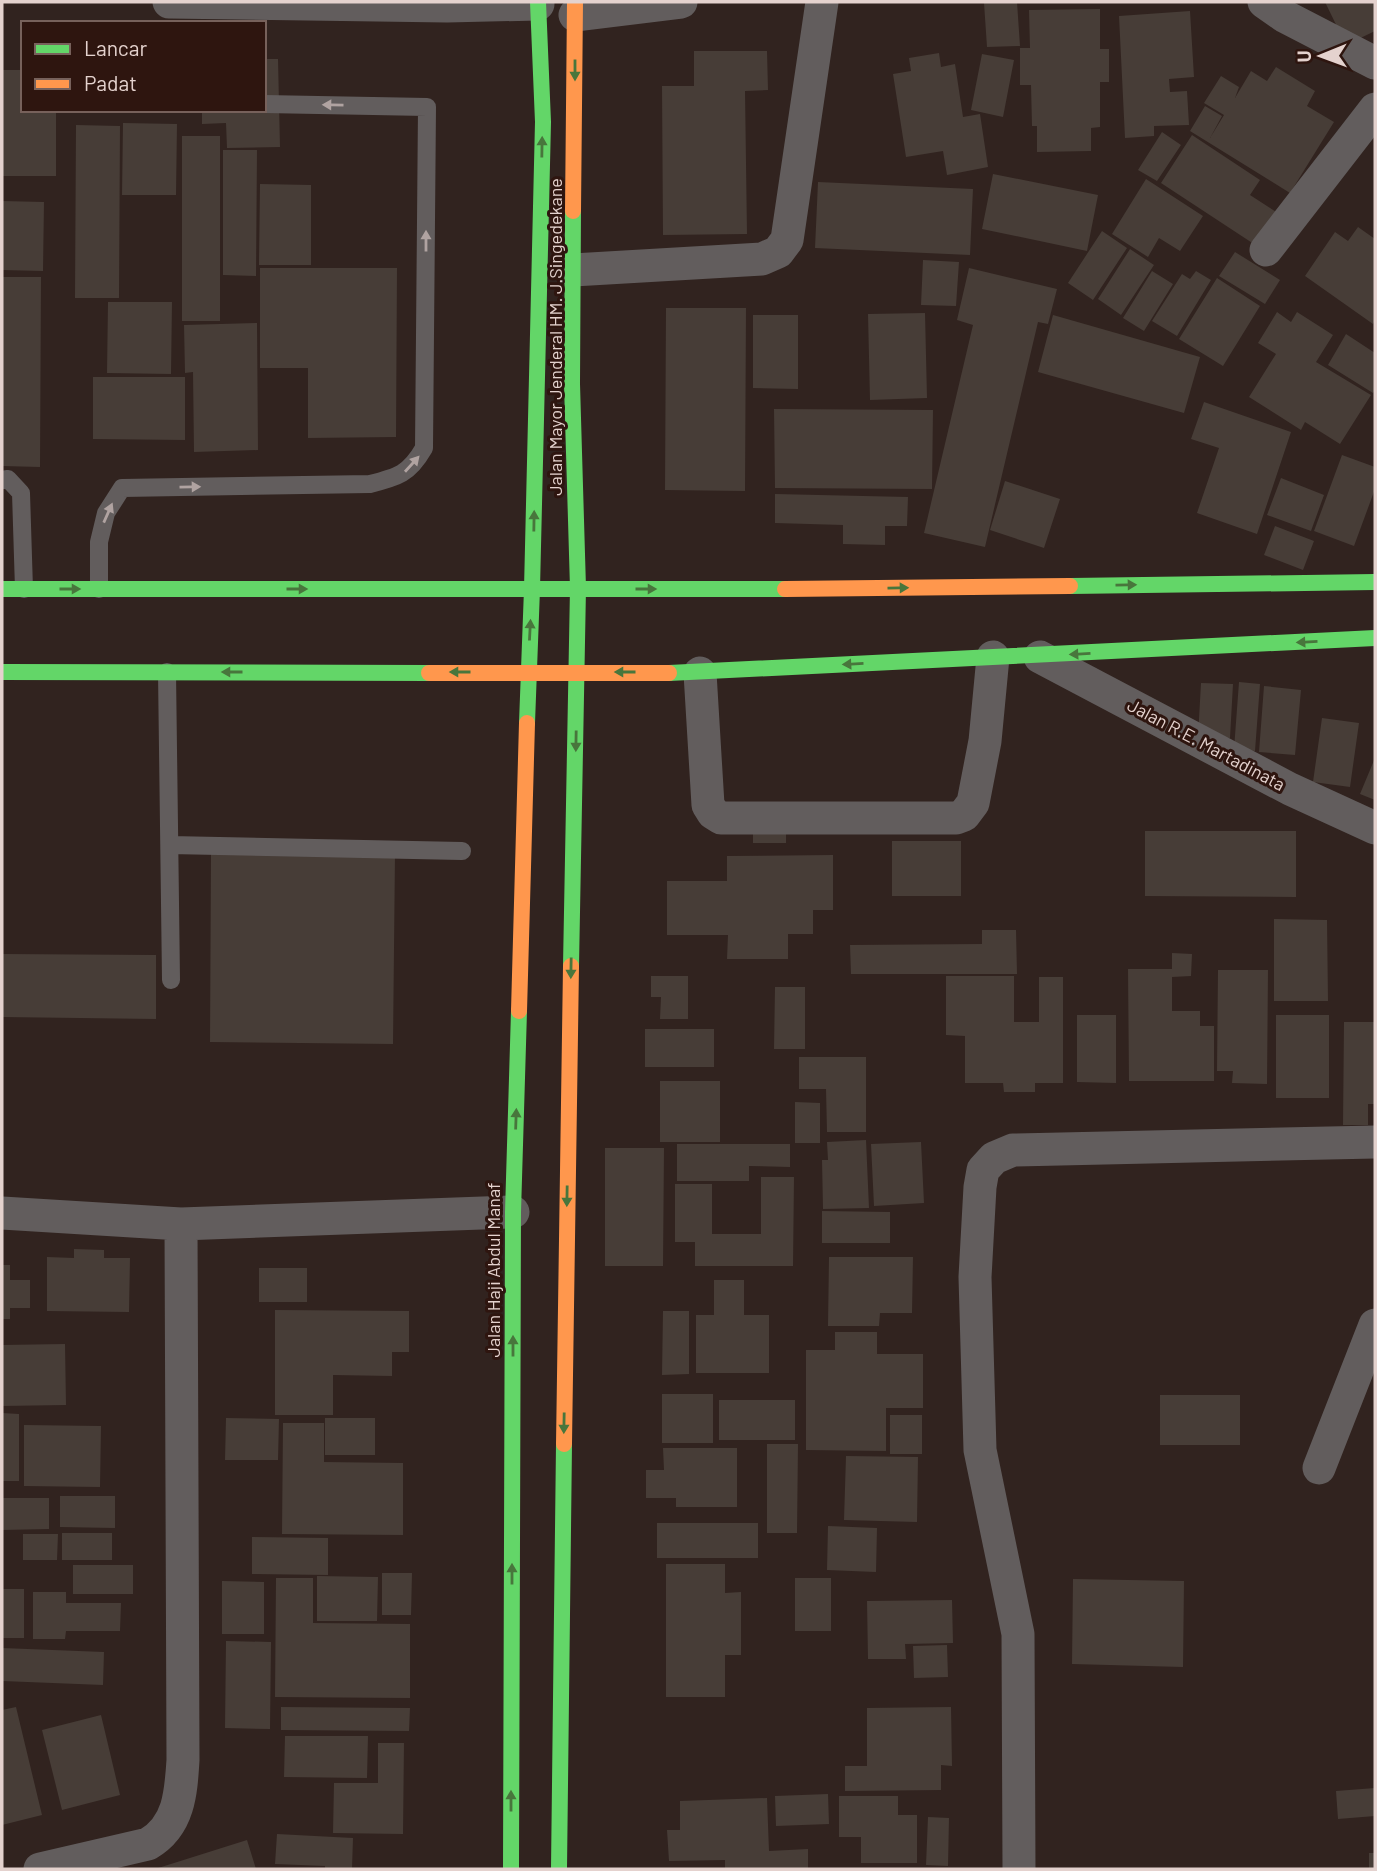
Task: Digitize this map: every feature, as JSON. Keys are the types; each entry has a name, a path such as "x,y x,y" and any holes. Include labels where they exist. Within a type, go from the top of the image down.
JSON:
{"main road":[{"name":"Jalan Mayor Jenderal HM. J.Singedekane","path":"528,671 543,122 538,3"},
{"name":"Jalan Mayor Jenderal HM. J.Singedekane","path":"575,8 572,384 578,589 577,672"},
{"path":"2,589 834,589 1375,582"},
{"path":"2,672 700,673 1375,638"},
{"name":"Jalan Haji Abdul Manaf","path":"511,1869 513,1212 528,671"},
{"path":"559,1869 577,672"}],"street":[{"path":"169,2 447,6 538,3"},
{"path":"575,8 681,2"},
{"path":"573,270 762,259 778,252 787,240 821,2"},
{"path":"1264,2 1284,16 1375,63"},
{"path":"1266,250 1375,109"},
{"path":"700,673 708,805 713,813 721,818 956,818 971,809 974,803 985,741 993,657"},
{"name":"Jalan R.E. Martadinata","path":"1040,657 1290,789 1375,828"},
{"path":"1019,1869 1018,1634 980,1450 975,1278 983,1170 994,1157 1013,1150 1375,1142"},
{"path":"2,1213 181,1224 513,1212"},
{"path":"40,1869 148,1844 160,1837 180,1800 183,1760 181,1224"},
{"path":"1320,1468 1375,1325"}],"lane":[{"path":"204,2 204,21"},
{"path":"99,589 99,542 103,523 106,513 122,488 370,484 400,476 416,461 424,447 426,107 266,104"},
{"path":"2,480 8,480 21,493 24,589"},
{"path":"167,672 172,980"},
{"path":"170,845 462,851"}],"building":[{"path":"1017,2 1020,46 987,47 984,3"},
{"path":"1325,2 1375,2 1375,31 1346,45"},
{"path":"1100,9 1100,49 1109,49 1109,82 1100,82 1100,127 1091,128 1091,151 1037,152 1037,126 1032,126 1031,85 1020,85 1020,48 1030,48 1029,10"},
{"path":"1190,11 1194,77 1169,79 1170,92 1187,91 1189,125 1154,126 1154,136 1125,138 1119,16"},
{"path":"694,51 767,51 768,90 745,91 747,234 663,235 662,86 694,86"},
{"path":"939,53 941,67 955,64 963,117 980,114 988,167 947,175 943,151 906,157 893,74 911,71 909,58"},
{"path":"982,54 1014,60 1003,117 971,110"},
{"path":"266,59 278,59 280,147 227,148 226,123 202,124 202,112 266,112"},
{"path":"1276,67 1315,91 1307,106 1334,122 1290,193 1190,131 1205,106 1222,116 1210,138 1224,115 1204,103 1221,76 1239,87 1235,98 1251,71 1267,81"},
{"path":"2,70 21,70 21,112 56,112 56,176 2,176"},
{"path":"123,123 177,124 176,195 122,195"},
{"path":"76,125 120,126 119,298 75,298"},
{"path":"1162,132 1181,145 1157,181 1138,170"},
{"path":"1192,135 1260,180 1250,195 1284,217 1263,250 1161,183"},
{"path":"182,136 220,136 220,321 182,321"},
{"path":"223,150 257,150 256,276 223,275"},
{"path":"993,174 1098,195 1087,251 982,229"},
{"path":"1146,179 1203,216 1180,251 1159,238 1148,257 1112,234"},
{"path":"818,182 973,189 970,255 815,248"},
{"path":"260,184 311,185 311,265 259,265"},
{"path":"2,201 44,202 43,271 2,270"},
{"path":"1358,227 1375,239 1373,324 1305,276 1335,232 1348,241"},
{"path":"1102,231 1127,248 1093,300 1068,283"},
{"path":"1130,249 1154,265 1121,315 1098,299"},
{"path":"1235,252 1280,280 1265,304 1219,276"},
{"path":"923,260 959,262 956,306 921,305"},
{"path":"260,268 397,268 396,437 308,438 308,368 260,368"},
{"path":"969,268 1057,289 1048,324 1038,322 985,547 924,533 973,325 957,320"},
{"path":"1152,271 1173,284 1144,331 1123,318"},
{"path":"1196,271 1211,280 1177,336 1152,321 1182,274 1190,279"},
{"path":"2,277 41,277 40,467 2,466"},
{"path":"1217,278 1260,306 1223,366 1179,339"},
{"path":"108,302 172,302 171,374 107,373"},
{"path":"666,308 746,308 745,491 665,490"},
{"path":"1277,312 1291,322 1297,312 1333,335 1316,362 1371,395 1340,444 1305,422 1301,430 1249,397 1276,354 1258,343"},
{"path":"925,313 927,398 870,400 868,314"},
{"path":"753,315 798,315 798,389 753,388"},
{"path":"1053,315 1200,357 1184,413 1038,372"},
{"path":"257,323 258,450 194,452 193,372 185,373 184,325"},
{"path":"1346,334 1375,353 1373,393 1328,365"},
{"path":"93,377 185,377 185,440 93,439"},
{"path":"1204,402 1291,432 1257,534 1197,513 1219,448 1191,439"},
{"path":"774,409 933,410 932,489 775,488"},
{"path":"1342,455 1375,467 1375,489 1354,546 1314,531"},
{"path":"1281,478 1324,495 1311,531 1267,515"},
{"path":"1005,481 1060,499 1044,548 990,530"},
{"path":"775,494 908,497 907,526 885,526 885,545 843,544 843,525 775,523"},
{"path":"1275,526 1314,541 1303,570 1264,555"},
{"path":"1239,682 1260,684 1255,751 1234,749"},
{"path":"1201,683 1233,684 1230,738 1198,737"},
{"path":"1264,686 1301,690 1295,755 1259,752"},
{"path":"1322,718 1359,723 1350,787 1313,782"},
{"path":"1375,758 1375,800 1360,794"},
{"path":"753,822 786,822 786,843 753,843"},
{"path":"1145,831 1296,831 1296,897 1145,896"},
{"path":"892,841 961,841 961,896 892,896"},
{"path":"211,853 395,854 393,1044 210,1042"},
{"path":"833,855 833,910 813,910 813,934 788,934 788,959 727,959 728,935 667,935 667,881 727,881 727,856"},
{"path":"1274,919 1327,920 1328,1001 1274,1001"},
{"path":"982,930 1016,930 1017,974 851,974 850,945 982,944"},
{"path":"1172,953 1192,954 1191,976 1172,977 1172,1011 1200,1011 1200,1026 1214,1026 1214,1081 1129,1081 1128,969 1172,969"},
{"path":"2,954 156,955 156,1019 2,1017"},
{"path":"1218,970 1268,970 1267,1084 1232,1083 1233,1071 1217,1071"},
{"path":"651,976 688,976 688,1019 660,1019 661,997 651,997"},
{"path":"946,976 1014,976 1014,1022 1039,1022 1039,977 1063,977 1063,1083 1035,1083 1035,1092 1004,1092 1003,1083 965,1083 965,1036 946,1035"},
{"path":"775,987 805,987 805,1049 774,1049"},
{"path":"1077,1015 1116,1015 1116,1083 1077,1082"},
{"path":"1276,1015 1329,1015 1329,1098 1276,1098"},
{"path":"1344,1022 1375,1022 1375,1104 1368,1104 1368,1125 1343,1125"},
{"path":"645,1029 714,1029 714,1067 645,1067"},
{"path":"799,1057 866,1057 866,1132 827,1132 826,1089 799,1089"},
{"path":"660,1081 720,1081 720,1142 660,1142"},
{"path":"795,1102 820,1103 820,1143 795,1143"},
{"path":"866,1140 869,1208 823,1209 822,1160 828,1160 827,1142"},
{"path":"921,1142 924,1203 874,1206 871,1144"},
{"path":"677,1144 790,1144 790,1167 749,1166 749,1181 677,1181"},
{"path":"605,1148 664,1148 663,1266 605,1266"},
{"path":"761,1177 794,1177 793,1266 695,1266 695,1242 675,1242 675,1184 712,1184 712,1234 761,1234"},
{"path":"822,1211 890,1212 890,1243 822,1243"},
{"path":"74,1249 104,1250 104,1258 130,1258 129,1312 47,1311 47,1257 74,1258"},
{"path":"829,1257 913,1257 912,1313 880,1313 879,1326 828,1326"},
{"path":"2,1265 10,1265 10,1280 30,1280 30,1308 10,1308 10,1319 2,1319"},
{"path":"259,1268 307,1268 307,1302 259,1302"},
{"path":"714,1280 744,1280 744,1315 769,1315 769,1373 696,1373 696,1315 714,1315"},
{"path":"275,1310 409,1311 409,1352 392,1352 392,1376 333,1375 333,1415 275,1415"},
{"path":"663,1311 689,1311 689,1374 662,1375"},
{"path":"835,1332 877,1332 877,1354 923,1354 923,1408 886,1408 886,1451 806,1450 806,1350 835,1350"},
{"path":"65,1344 66,1405 2,1406 2,1345"},
{"path":"662,1394 713,1394 713,1443 662,1443"},
{"path":"1160,1395 1240,1395 1240,1445 1160,1445"},
{"path":"719,1400 795,1400 795,1440 719,1440"},
{"path":"2,1413 19,1414 19,1481 2,1481"},
{"path":"890,1415 922,1415 922,1454 890,1454"},
{"path":"226,1418 279,1419 278,1460 225,1460"},
{"path":"325,1418 375,1418 375,1455 325,1455"},
{"path":"283,1423 324,1423 324,1462 403,1463 403,1535 282,1534"},
{"path":"24,1425 101,1426 100,1487 24,1486"},
{"path":"767,1444 798,1444 797,1533 767,1533"},
{"path":"663,1448 737,1448 737,1507 676,1507 676,1498 646,1498 646,1470 664,1470"},
{"path":"846,1456 918,1457 917,1522 844,1520"},
{"path":"60,1496 115,1496 115,1528 60,1527"},
{"path":"2,1498 49,1498 49,1529 2,1530"},
{"path":"657,1523 758,1523 758,1558 657,1558"},
{"path":"828,1526 877,1528 876,1572 827,1570"},
{"path":"62,1533 112,1533 112,1560 62,1560"},
{"path":"23,1534 58,1534 57,1560 23,1560"},
{"path":"252,1537 328,1538 328,1575 252,1574"},
{"path":"666,1564 725,1564 725,1593 741,1592 741,1655 725,1655 725,1697 666,1697"},
{"path":"73,1565 133,1565 133,1594 73,1594"},
{"path":"382,1573 412,1573 411,1615 382,1615"},
{"path":"317,1576 378,1577 377,1621 317,1621"},
{"path":"276,1578 313,1578 313,1623 410,1624 410,1698 275,1697"},
{"path":"795,1578 831,1578 831,1631 795,1631"},
{"path":"1073,1579 1184,1581 1183,1667 1072,1664"},
{"path":"222,1581 264,1582 264,1634 222,1634"},
{"path":"2,1589 24,1589 24,1638 2,1638"},
{"path":"33,1592 66,1592 66,1603 121,1603 120,1631 66,1631 65,1639 33,1639"},
{"path":"952,1600 953,1643 905,1644 906,1659 868,1659 867,1601"},
{"path":"226,1641 271,1642 270,1729 225,1728"},
{"path":"947,1645 948,1677 914,1678 913,1646"},
{"path":"2,1648 104,1652 103,1685 2,1681"},
{"path":"16,1707 42,1815 2,1825 2,1710"},
{"path":"281,1707 410,1708 409,1731 281,1730"},
{"path":"951,1707 952,1766 941,1765 941,1790 845,1791 845,1766 867,1766 867,1708"},
{"path":"101,1715 120,1795 62,1810 42,1730"},
{"path":"285,1736 368,1736 367,1778 284,1777"},
{"path":"378,1743 404,1743 403,1834 333,1833 334,1783 378,1783"},
{"path":"1375,1788 1375,1816 1338,1819 1336,1791"},
{"path":"828,1794 829,1824 776,1826 775,1796"},
{"path":"839,1796 898,1796 898,1815 917,1815 917,1863 861,1863 861,1837 839,1837"},
{"path":"767,1798 769,1851 808,1849 808,1869 725,1869 725,1860 669,1861 667,1830 680,1830 680,1801"},
{"path":"928,1817 949,1818 948,1866 926,1865"},
{"path":"277,1834 353,1838 352,1869 275,1864"},
{"path":"247,1840 256,1869 155,1869"},
{"path":"1369,1853 1375,1853 1375,1869 1369,1869"}],"traffic: fast":[{"path":"527,723 543,122 538,2"},
{"path":"571,966 578,588 572,384 573,211"},
{"path":"1070,586 1375,582"},
{"path":"2,589 785,589"},
{"path":"669,673 1375,638"},
{"path":"2,672 429,673"},
{"path":"511,1869 513,1212 519,1011"},
{"path":"559,1869 564,1444"}],"traffic: slow":[{"path":"573,211 575,2"},
{"path":"785,589 1070,586"},
{"path":"429,673 669,673"},
{"path":"519,1011 527,723"},
{"path":"564,1444 571,966"}]}
